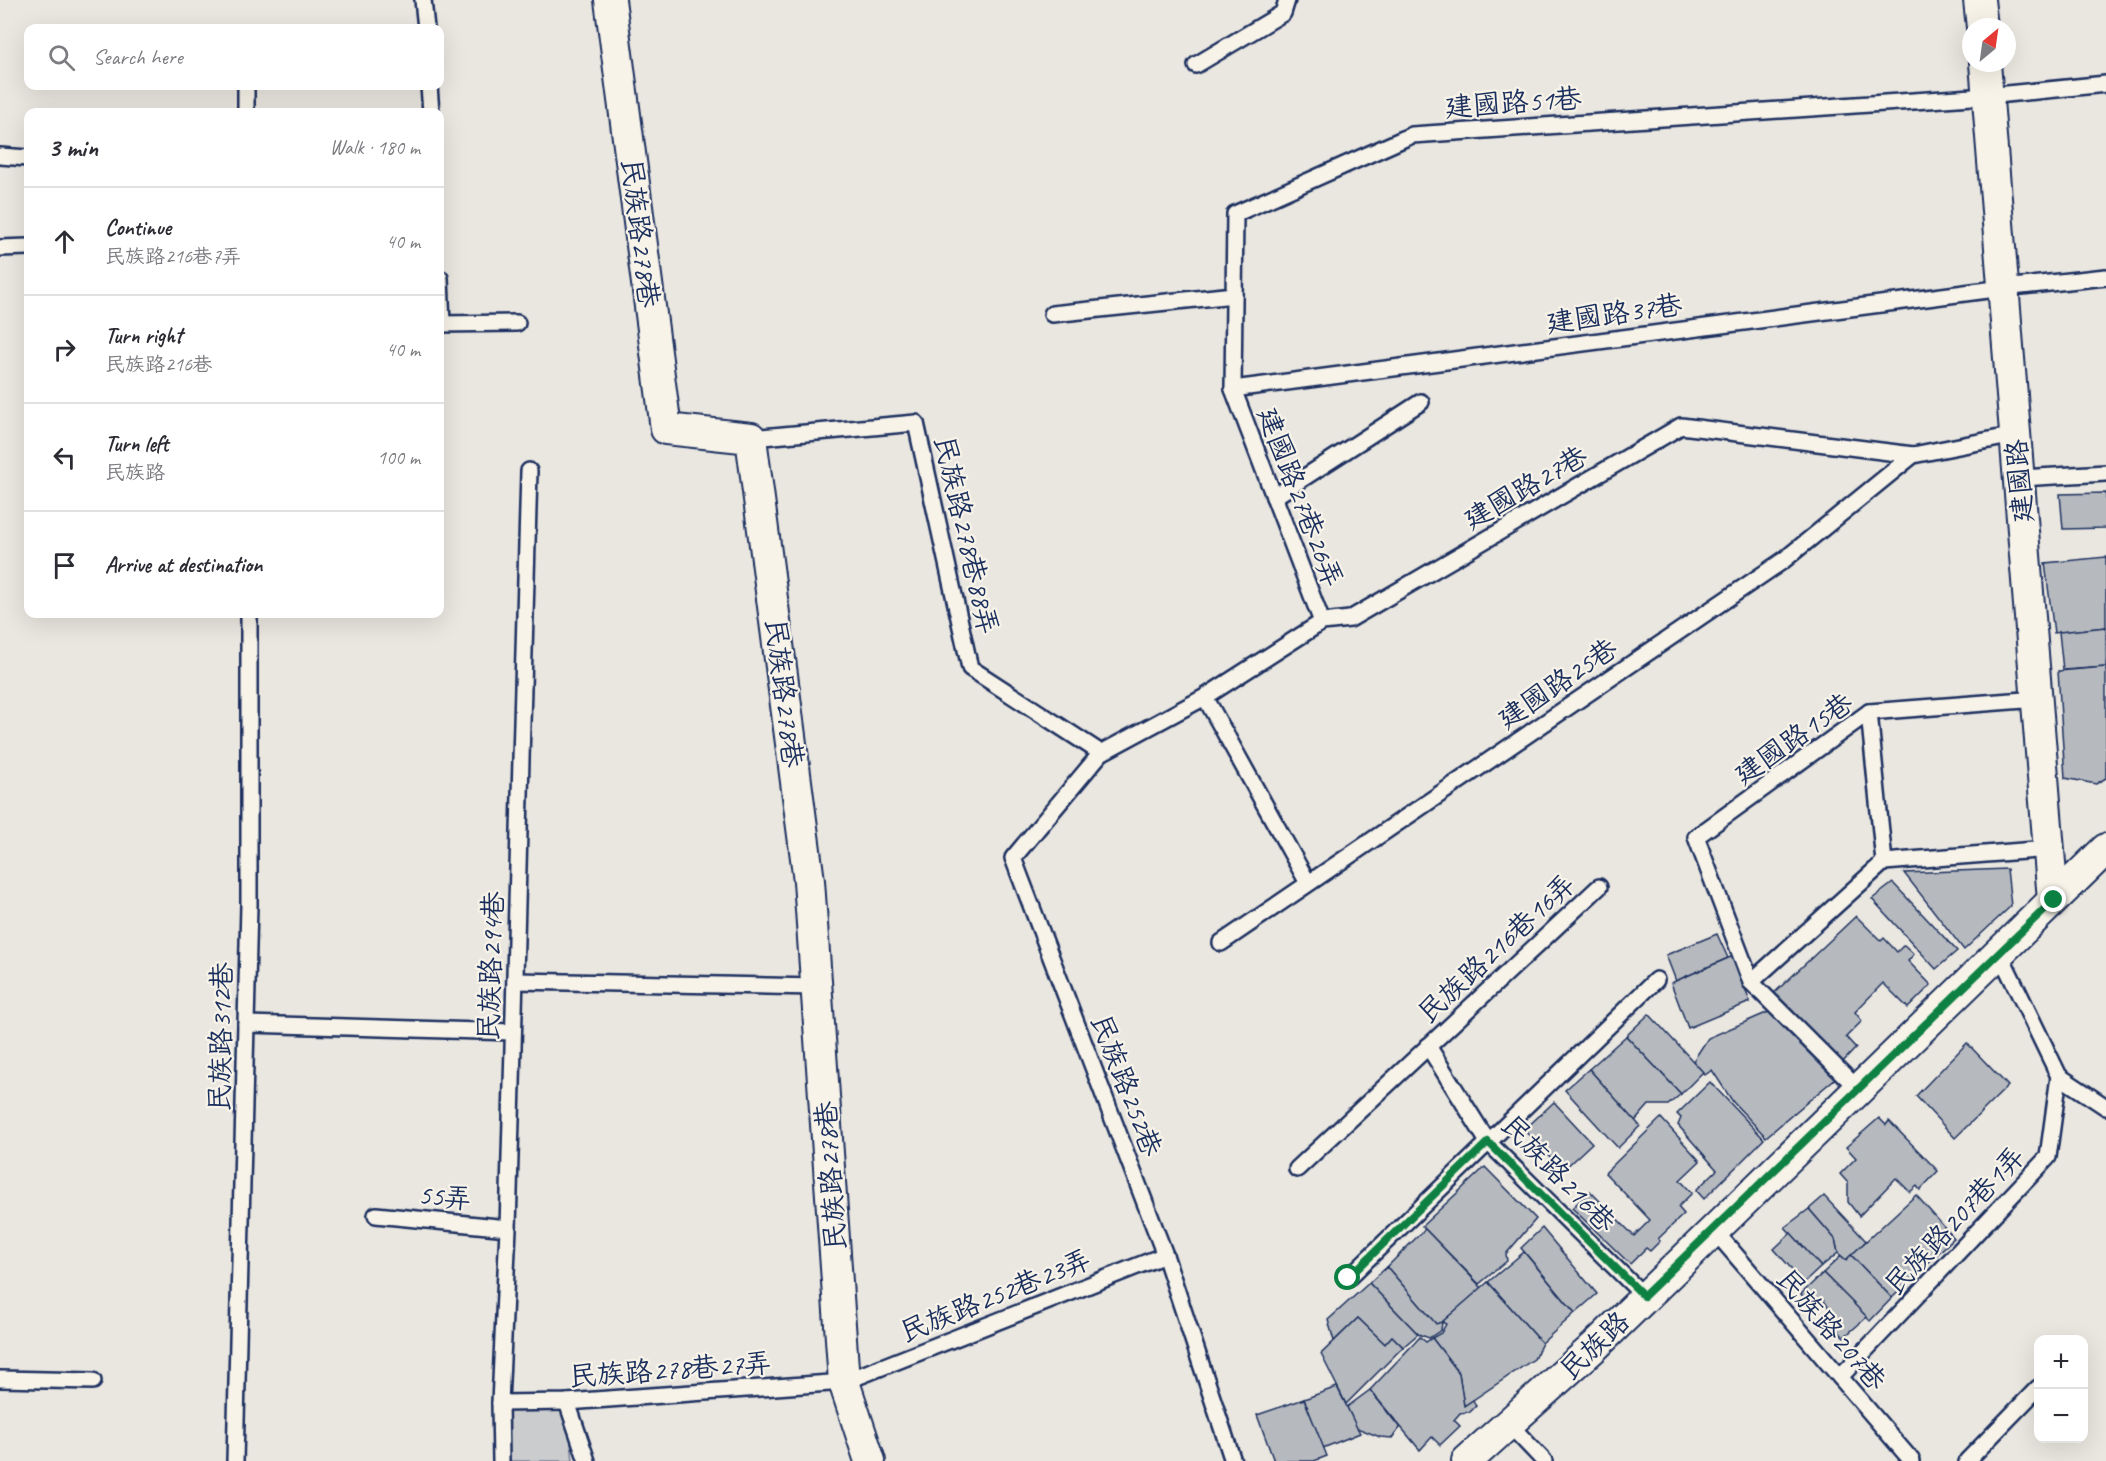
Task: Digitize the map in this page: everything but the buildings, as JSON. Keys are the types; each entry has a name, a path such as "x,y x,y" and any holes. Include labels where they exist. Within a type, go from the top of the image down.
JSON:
{"street":[{"name":"民族路278巷","path":"610,0 666,429 751,438 809,881 844,1382 870,1461"},
{"path":"1979,0 1981,18"},
{"name":"建國路","path":"1986,72 2054,900"},
{"name":"民族路","path":"1467,1461 1594,1347 2106,849"}],"lane":[{"path":"423,0 426,24"},
{"path":"1196,65 1283,13 1287,0"},
{"path":"1987,96 2106,84"},
{"path":"246,90 246,108"},
{"path":"429,90 431,108"},
{"name":"建國路51巷","path":"1233,389 1235,213 1412,135 1987,96"},
{"path":"0,156 24,158"},
{"path":"0,248 24,247"},
{"name":"建國路37巷","path":"1233,389 2003,288 2106,277"},
{"path":"1052,314 1234,296"},
{"path":"444,324 517,323"},
{"name":"建國路27巷26弄","path":"1233,389 1322,622"},
{"path":"1274,497 1421,402"},
{"name":"民族路278巷88弄","path":"751,438 916,423 970,668 1101,753"},
{"name":"建國路27巷","path":"1101,753 1205,697 1322,622 1350,619 1681,426 1913,455 2015,435"},
{"name":"建國路25巷","path":"1221,942 1785,560 1913,455"},
{"name":"民族路294巷","path":"501,1461 500,1403 508,1228 529,471"},
{"path":"2019,478 2106,473"},
{"name":"民族路312巷","path":"235,1461 246,1024 249,618"},
{"path":"1205,697 1308,883"},
{"name":"建國路15巷","path":"1751,982 1696,837 1869,712 2037,699"},
{"path":"1869,712 1884,862"},
{"name":"民族路252巷","path":"1101,753 1013,858 1165,1255 1233,1461"},
{"path":"1859,1090 1751,982 1884,862 2049,849"},
{"name":"民族路216巷16弄","path":"1297,1169 1599,887"},
{"path":"1999,952 2059,1076 2106,1107"},
{"path":"1348,1278 1656,980"},
{"path":"515,981 816,987"},
{"path":"246,1024 513,1032"},
{"name":"民族路216巷","path":"1428,1046 1488,1142 1644,1296"},
{"name":"民族路207巷1弄","path":"1840,1377 2048,1157 2059,1076"},
{"name":"55弄","path":"376,1215 508,1228"},
{"name":"民族路207巷","path":"1714,1230 1912,1461"},
{"name":"民族路252巷23弄","path":"844,1382 1165,1255"},
{"path":"0,1379 93,1381"},
{"name":"民族路278巷27弄","path":"500,1403 567,1402 844,1382"},
{"path":"1967,1461 2037,1389"},
{"path":"567,1402 587,1461"},
{"path":"1509,1424 1544,1461"}],"shaded area":[{"path":"567,1402 573,1461 502,1461 503,1407"}],"route":[{"path":"1348,1278 1488,1142 1644,1296 2054,900"}]}
